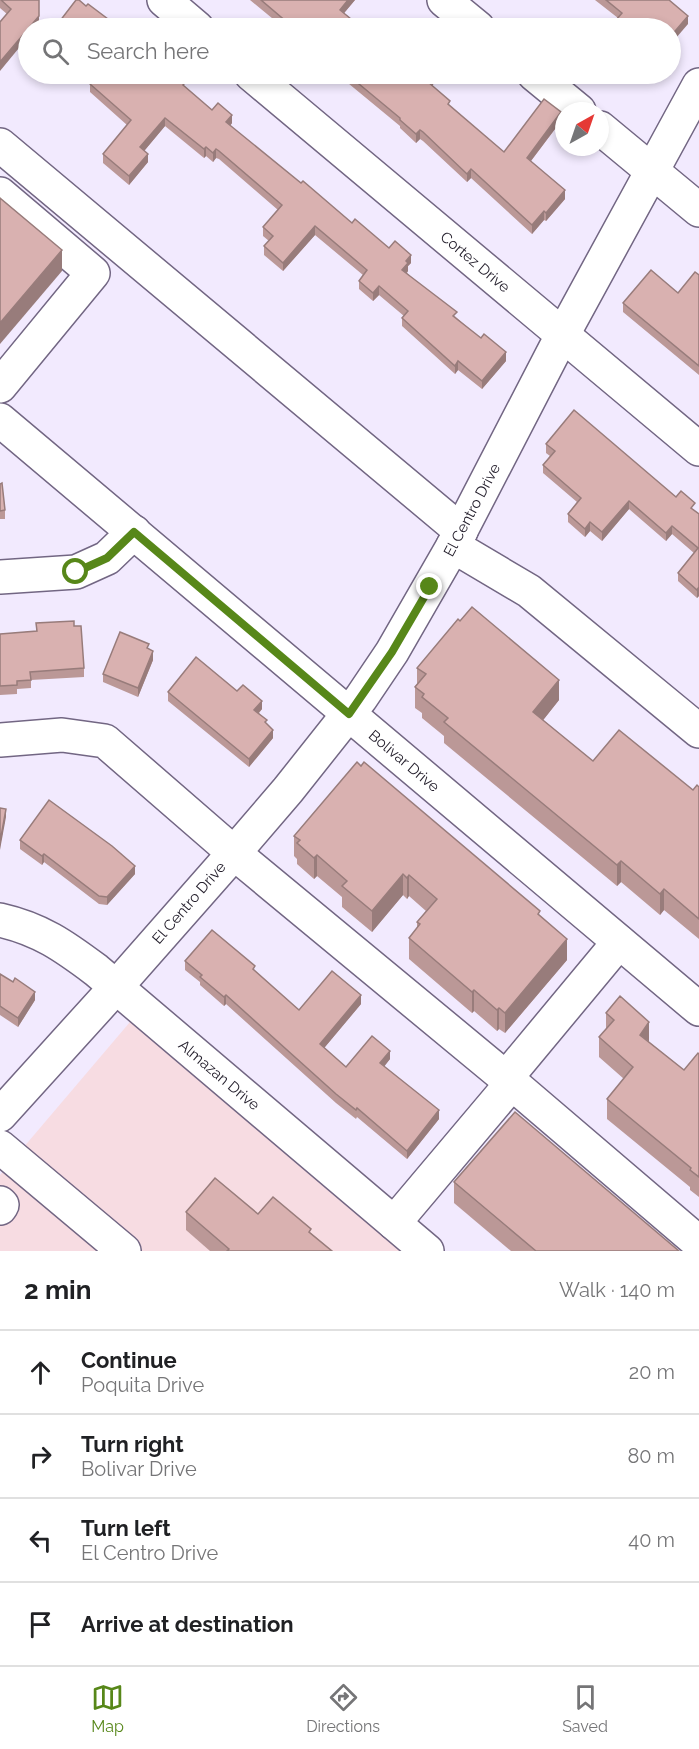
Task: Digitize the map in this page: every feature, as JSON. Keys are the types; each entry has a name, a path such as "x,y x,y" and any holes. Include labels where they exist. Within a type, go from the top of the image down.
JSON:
{"street":[{"path":"164,0 185,18"},
{"path":"444,0 466,18"},
{"name":"Cortez Drive","path":"263,84 699,449"},
{"path":"546,84 568,102"},
{"name":"El Centro Drive","path":"0,1115 116,987 288,790 349,714 392,652 457,539 563,336 699,85"},
{"path":"609,135 699,210"},
{"path":"0,145 457,539 530,591 699,731"},
{"path":"0,194 93,273 0,386"},
{"name":"Bolivar Drive","path":"0,420 699,1009"},
{"path":"0,577 76,572 107,558 134,532"},
{"path":"0,740 62,735 105,741 234,852 509,1080 699,1243"},
{"name":"Almazan Drive","path":"0,920 24,925 57,941 96,970 427,1251"},
{"path":"394,1223 619,942"},
{"path":"0,1147 124,1251"}],"shaded area":[{"path":"130,1022 401,1251 0,1251 0,1175"}],"building":[{"path":"1,0 39,0 39,16 37,18 18,18 18,41 0,62 0,22 11,9"},
{"path":"76,0 79,0 107,18 62,18"},
{"path":"261,0 348,0 340,10 350,18 282,18"},
{"path":"606,0 669,0 688,16 681,24 681,18 618,18 622,13"},
{"path":"90,84 184,84 212,110 218,103 232,115 226,122 301,183 303,181 352,223 355,219 389,248 395,241 411,255 402,270 457,312 453,316 481,338 484,334 506,352 482,381 458,361 455,366 402,318 408,311 379,286 373,293 359,281 367,270 315,226 283,263 264,246 273,236 263,227 282,205 219,151 216,149 213,153 206,147 204,149 165,118 140,147 148,154 129,176 103,154 131,120"},
{"path":"359,84 430,84 450,101 448,104 504,152 544,99 555,107 555,120 527,158 565,190 546,213 544,211 532,225 471,169 467,174 423,132 420,130 416,134"},
{"path":"0,198 62,250 0,323"},
{"path":"651,270 678,293 695,272 699,275 699,366 623,303"},
{"path":"574,410 676,497 681,491 695,503 691,508 699,514 699,587 697,590 678,573 698,548 672,526 666,533 629,501 602,532 590,522 585,529 568,514 581,498 543,465 555,451 546,444"},
{"path":"2,483 5,510 0,511 0,484"},
{"path":"472,607 559,680 533,712 593,761 619,730 693,790 697,785 699,787 699,919 664,889 660,894 621,861 617,865 444,722 448,718 422,697 424,694 415,687 426,674 417,668 458,619 460,621"},
{"path":"74,621 74,626 81,626 84,668 30,672 31,680 17,681 17,685 0,686 0,634 37,631 36,623"},
{"path":"120,632 149,644 147,648 153,651 138,688 103,674"},
{"path":"196,657 237,691 243,685 262,701 254,710 267,720 265,722 273,730 249,759 168,692"},
{"path":"357,762 361,766 364,762 540,911 538,914 567,939 505,1013 499,1008 497,1010 474,990 472,992 409,938 420,924 417,922 437,899 409,875 407,878 403,874 372,911 342,886 347,881 317,855 314,858 297,843 300,840 294,836"},
{"path":"49,800 112,846 135,866 107,897 99,896 44,854 42,856 20,840"},
{"path":"0,808 6,809 0,842"},
{"path":"212,930 255,966 253,969 299,1010 332,971 361,995 320,1044 346,1067 372,1036 390,1051 380,1063 439,1110 407,1151 357,1108 356,1110 336,1094 226,995 224,997 200,977 202,975 185,961"},
{"path":"0,974 13,982 15,978 35,992 18,1018 0,1006"},
{"path":"620,996 649,1022 640,1035 684,1070 699,1054 699,1177 607,1099 633,1067 599,1037 614,1020 606,1013"},
{"path":"515,1112 679,1251 536,1251 454,1182"},
{"path":"215,1178 258,1214 273,1197 311,1229 309,1232 332,1251 227,1251 229,1249 186,1212"}],"route":[{"path":"76,572 107,558 134,532 349,714 392,652 430,587"}]}
